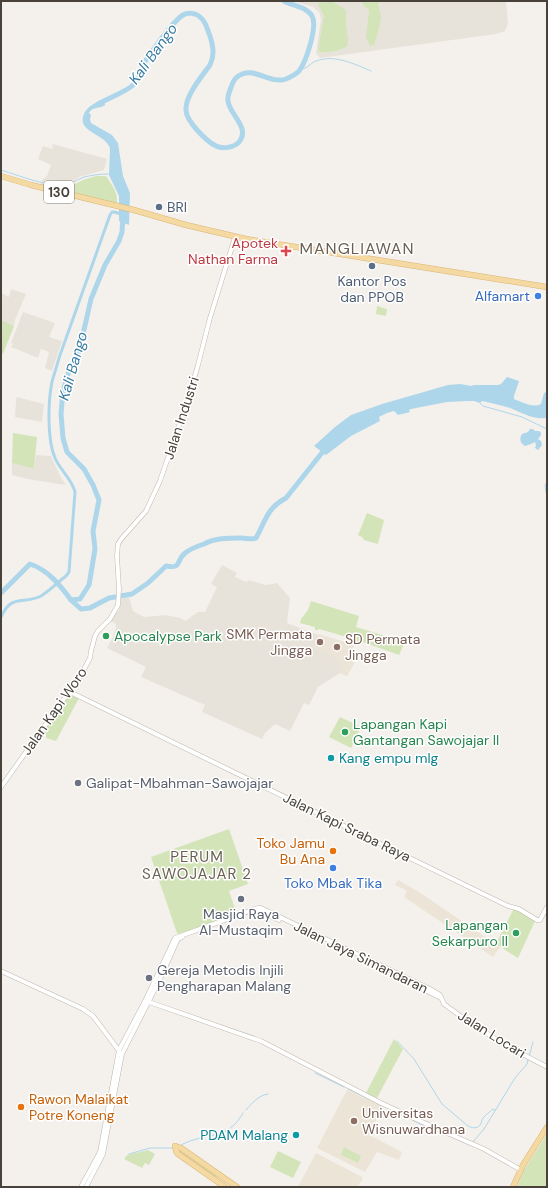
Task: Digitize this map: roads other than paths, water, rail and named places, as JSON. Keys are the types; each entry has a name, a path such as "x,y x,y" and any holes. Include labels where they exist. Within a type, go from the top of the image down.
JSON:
{"main road":[{"name":"130","path":"1,176 235,237"},
{"path":"235,237 547,287"},
{"path":"513,1187 532,1150 547,1127"},
{"path":"225,1187 178,1154 174,1146 181,1148 237,1187"},
{"path":"217,1181 221,1176"}],"street":[{"name":"Jalan Industri","path":"118,589 118,544 146,511 160,481 189,396 211,313 235,237"},
{"name":"Jalan Kapi Woro","path":"1,787 81,675 90,658 95,636 98,630 110,619 118,605 118,589"},
{"name":"Jalan Kapi Sraba Raya","path":"70,692 508,906 519,909 537,920 540,920 547,906"},
{"name":"Jalan Jaya Simandaran","path":"147,1002 160,979 176,938 260,910 430,989 440,997"},
{"path":"1,971 86,1011 93,1016 120,1052 103,1154 86,1187"},
{"name":"Jalan Locari","path":"440,997 444,1004 463,1018 505,1045 547,1067"},
{"path":"81,1187 100,1152 120,1052 147,1002 261,1041 381,1103 472,1143 521,1170"}],"water":[{"path":"104,99 105,105 92,109 89,113 91,115 90,119 91,123 112,135 118,143 123,176 130,193 129,225 119,221 119,196 109,175 110,148 103,139 88,130 83,122 84,114 88,108"},
{"path":"507,377 519,381 514,399 529,405 541,404 544,393 547,392 547,418 533,417 510,408 482,401 480,403 474,401 447,402 411,409 409,410 410,412 398,415 394,411 387,413 379,417 380,421 351,436 326,455 314,446 351,415 382,404 448,385 498,385 501,384"},
{"path":"530,429 541,433 538,439 541,441 542,445 538,450 535,448 535,442 525,446 520,441 522,434 528,432"}],"waterway":[{"name":"Kali Bango","path":"98,104 131,87 137,79 146,60 169,29 183,15 187,13 194,14 205,23 213,47 213,54 210,65 188,99 186,104 187,114 189,120 197,130 216,146 234,146 242,137 241,126 229,106 228,100 234,80 243,74 249,73 273,79 286,79 299,71 308,52 313,28 312,16 307,11 284,1"},
{"path":"299,70 316,61 323,59 337,59 371,71"},
{"path":"1,170 33,180 59,185 74,182 87,176 109,174"},
{"name":"Kali Bango","path":"1,617 9,605 14,602 35,599 41,596 69,572 75,492 71,483 57,462 52,450 49,431 49,410 52,382 59,358 110,215 112,212 121,214"},
{"name":"Kali Bango","path":"1,593 30,564 48,574 71,600 80,599 89,585 95,549 93,531 99,500 84,469 67,452 63,438 61,414 63,391 70,368 79,352 91,299 105,265 119,241 122,232 123,216"},
{"path":"479,402 483,406 522,417 547,429"},
{"path":"71,600 81,609 90,608 109,598 132,594 148,583 166,566 171,567 177,565 184,554 193,548 217,539 256,538 271,510 286,498 326,449"},
{"path":"547,481 545,486 547,497"},
{"path":"397,1041 414,1059 442,1104 468,1126 476,1128 481,1124 482,1119 485,1116 493,1109 495,1110"},
{"path":"529,1057 533,1042"},
{"path":"472,1143 484,1129 515,1078 527,1064 528,1060"},
{"path":"315,1073 344,1087"},
{"path":"348,1089 369,1099"},
{"path":"246,1110 253,1102 268,1094"},
{"path":"181,1145 199,1138 223,1132 237,1122 243,1113"},
{"path":"399,1113 428,1128"},
{"path":"431,1129 437,1131"},
{"path":"445,1134 470,1145"},
{"path":"129,1154 150,1148 173,1148"}],"place":[{"name":"BRI","path":"159,207"},
{"name":"Apotek Nathan Farma","path":"286,251"},
{"name":"Kantor Pos dan PPOB","path":"372,266"},
{"name":"Alfamart","path":"538,296"},
{"name":"Apocalypse Park","path":"106,636"},
{"name":"SMK Permata Jingga","path":"320,642"},
{"name":"SD Permata Jingga","path":"337,647"},
{"name":"Lapangan Kapi Gantangan Sawojajar II","path":"345,732"},
{"name":"Kang empu mlg","path":"331,758"},
{"name":"Galipat-Mbahman-Sawojajar","path":"78,783"},
{"name":"Toko Jamu Bu Ana","path":"333,851"},
{"name":"Toko Mbak Tika","path":"333,868"},
{"name":"Masjid Raya Al-Mustaqim","path":"241,899"},
{"name":"Lapangan Sekarpuro II","path":"516,933"},
{"name":"Gereja Metodis Injili Pengharapan Malang","path":"149,978"},
{"name":"Rawon Malaikat Potre Koneng","path":"21,1107"},
{"name":"Universitas Wisnuwardhana","path":"354,1121"},
{"name":"PDAM Malang","path":"296,1135"}],"district":[{"name":"MANGLIAWAN","path":"357,248"},
{"name":"PERUM SAWOJAJAR 2","path":"197,866"}]}
